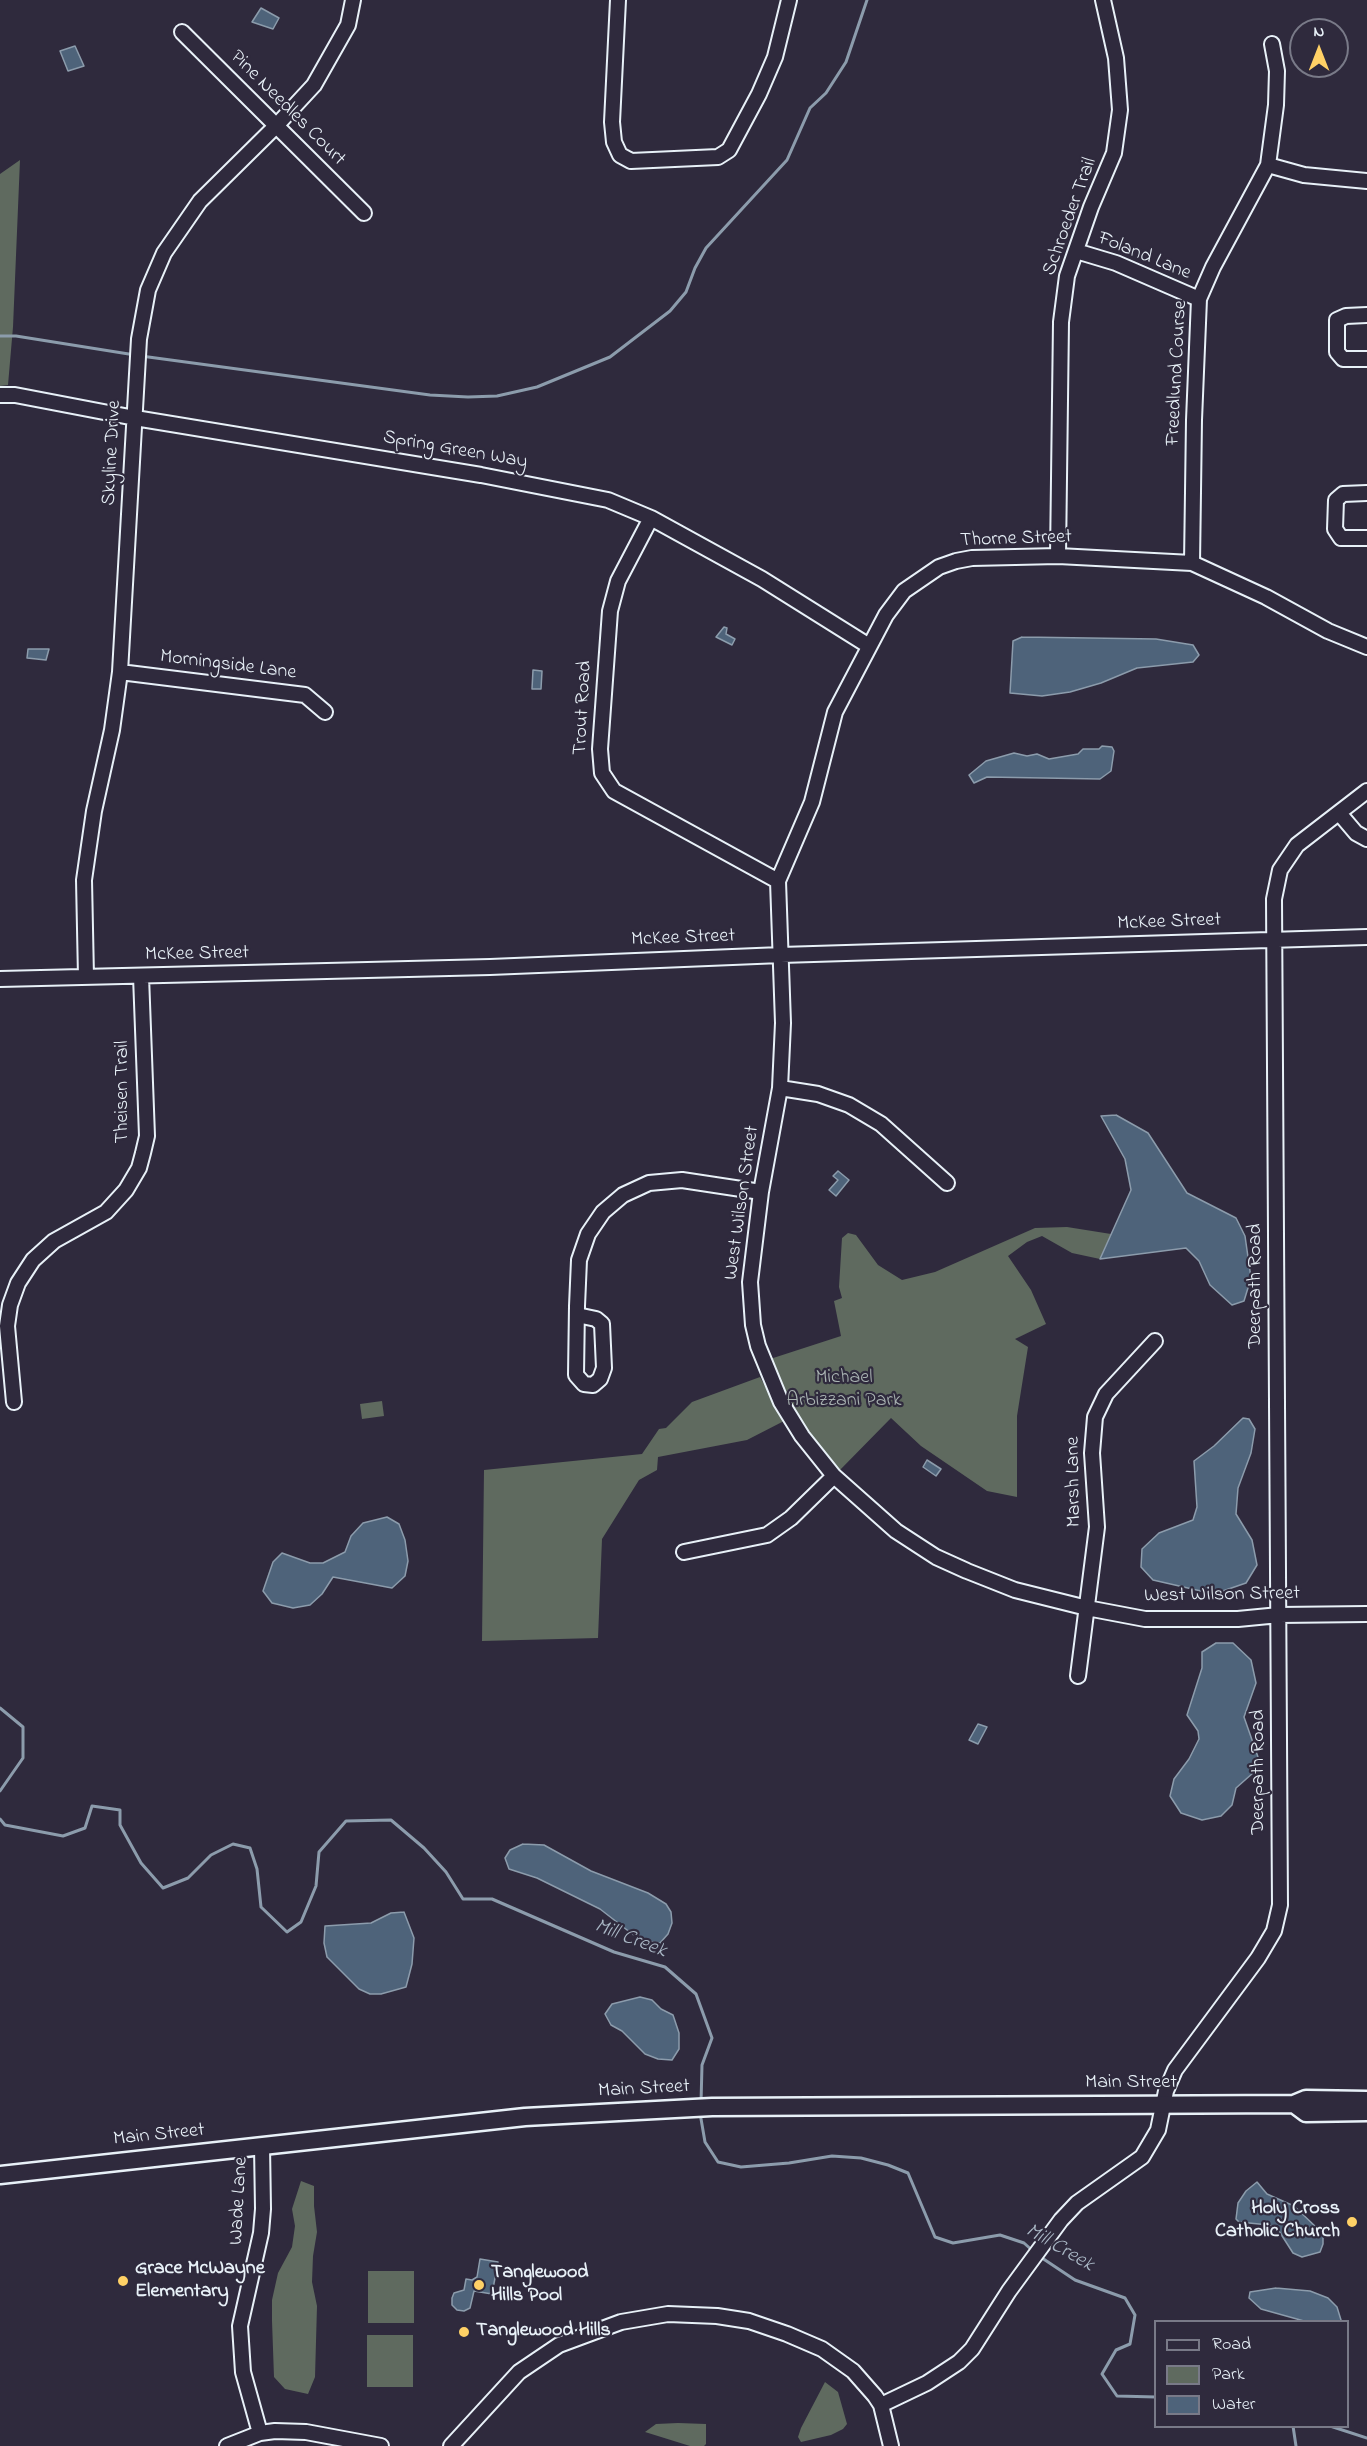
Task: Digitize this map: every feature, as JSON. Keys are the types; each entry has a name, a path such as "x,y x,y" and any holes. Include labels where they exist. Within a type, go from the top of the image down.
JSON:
{"main road":[{"name":"Main Street","path":"0,2175 525,2117 712,2107 1294,2104 1306,2100 1367,2100"},
{"name":"Main Street","path":"1294,2104 1306,2113 1367,2112"}],"street":[{"name":"Skyline Drive","path":"86,977 84,880 94,811 112,730 120,672 139,339 148,290 164,253 200,201 314,85 348,25 353,0"},
{"path":"618,0 612,122 614,142 620,155 632,161 718,157 729,150 759,94 775,57 789,0"},
{"name":"Schroeder Trail","path":"1058,556 1061,322 1067,276 1091,207 1114,153 1120,110 1116,58 1103,0"},
{"name":"Pine Needles Court","path":"182,32 364,213"},
{"path":"1272,44 1277,71 1276,105 1268,165 1304,175 1367,182"},
{"name":"Freedlund Course","path":"1192,563 1194,396 1199,299 1213,267 1268,165"},
{"name":"Foland Lane","path":"1076,251 1116,264 1199,299"},
{"path":"1367,315 1346,316 1337,320 1337,352 1343,359 1367,359"},
{"name":"Spring Green Way","path":"0,395 15,395 135,418 580,493 608,500 651,518 762,579 869,646"},
{"path":"1367,493 1343,494 1336,500 1335,529 1341,538 1367,538"},
{"name":"Trout Road","path":"651,518 618,581 610,611 600,749 602,773 614,790 778,881"},
{"name":"Thorne Street","path":"781,955 778,881 812,801 835,712 886,615 904,591 939,567 972,558 1058,556 1192,563 1266,597 1328,631 1367,647"},
{"name":"Morningside Lane","path":"120,672 305,694 325,712"},
{"name":"Deerpath Road","path":"881,2405 927,2383 959,2362 982,2334 1041,2245 1077,2203 1142,2157 1158,2130 1166,2091 1175,2070 1258,1958 1274,1931 1280,1905 1274,899 1280,870 1297,844 1367,791"},
{"path":"1339,813 1356,833 1367,839"},
{"name":"McKee Street","path":"0,979 490,967 781,955 1367,937"},
{"name":"West Wilson Street","path":"781,955 783,1023 780,1088 761,1192 750,1282 753,1325 758,1346 781,1402 801,1436 834,1476 896,1531 936,1557 1015,1590 1087,1608 1145,1619 1238,1619 1279,1615 1367,1614"},
{"name":"Theisen Trail","path":"14,1402 7,1326 10,1305 18,1283 33,1260 54,1241 106,1212 126,1190 139,1168 147,1136 141,976"},
{"path":"780,1088 818,1094 849,1105 881,1125 947,1183"},
{"path":"577,1315 596,1318 602,1324 604,1368 600,1379 593,1385 584,1384 576,1375 577,1315 579,1260 588,1234 603,1212 623,1195 649,1183 682,1180 761,1192"},
{"name":"Marsh Lane","path":"1078,1676 1097,1527 1092,1453 1095,1417 1106,1394 1155,1341"},
{"path":"684,1552 767,1535 791,1518 834,1476"},
{"name":"Wade Lane","path":"260,2433 243,2372 240,2326 261,2233 262,2146"},
{"path":"451,2446 519,2372 559,2345 621,2322 669,2314 717,2316 749,2321 788,2334 822,2349 853,2371 881,2405 891,2446"},
{"path":"227,2446 260,2433 306,2432 381,2446"}],"green space":[{"path":"20,160 13,327 8,385 0,386 0,174"},
{"name":"Michael Arbizzani Park","path":"1067,1227 1111,1234 1100,1259 1072,1253 1042,1236 1027,1242 1008,1256 1031,1290 1046,1324 1015,1339 1028,1347 1017,1416 1017,1497 987,1491 921,1446 891,1418 838,1472 784,1398 767,1360 841,1336 834,1301 842,1298 839,1287 842,1238 848,1233 856,1235 878,1265 902,1280 935,1272 1035,1228"},
{"path":"760,1377 784,1421 747,1440 658,1457 657,1470 639,1480 602,1539 598,1638 482,1641 484,1470 642,1454 659,1429 666,1428 692,1402"},
{"path":"382,1401 384,1416 362,1419 360,1404"},
{"path":"301,2181 314,2186 317,2232 312,2282 317,2306 315,2377 308,2394 285,2389 274,2377 272,2321 272,2300 278,2273 292,2247 295,2226 292,2209"},
{"path":"368,2271 414,2271 414,2323 368,2323"},
{"path":"367,2335 413,2335 413,2387 367,2387"},
{"path":"825,2382 838,2392 847,2424 843,2429 831,2435 801,2442 798,2437 801,2428"},
{"path":"656,2424 706,2424 706,2444 690,2446 645,2432"}],"water":[{"path":"261,8 279,18 273,29 252,22"},
{"path":"75,46 84,66 68,71 60,51"},
{"path":"724,627 727,628 726,634 735,639 732,645 716,637"},
{"path":"1022,637 1156,639 1193,645 1199,655 1193,662 1137,668 1101,683 1070,692 1042,696 1010,693 1013,641"},
{"path":"28,649 49,649 46,660 27,658"},
{"path":"533,670 542,671 541,689 532,689"},
{"path":"1102,746 1112,747 1114,751 1111,771 1100,779 987,777 974,783 969,775 986,761 1014,753 1027,756 1037,754 1049,759 1078,754 1083,749 1099,749"},
{"path":"1116,1115 1148,1133 1187,1193 1236,1218 1245,1236 1251,1278 1244,1301 1232,1305 1210,1285 1199,1261 1186,1248 1100,1259 1131,1190 1125,1159 1101,1116"},
{"path":"838,1171 849,1180 836,1196 829,1190 838,1180 833,1176"},
{"path":"1243,1418 1249,1419 1255,1429 1251,1453 1238,1488 1236,1514 1252,1540 1257,1565 1246,1583 1214,1594 1153,1580 1141,1567 1142,1549 1159,1533 1193,1520 1197,1507 1194,1461 1214,1446"},
{"path":"927,1460 941,1469 936,1476 923,1467"},
{"path":"387,1517 399,1524 405,1540 408,1561 405,1576 392,1588 333,1577 322,1594 310,1605 293,1608 272,1603 263,1591 273,1562 282,1553 310,1563 323,1563 345,1552 351,1536 363,1523"},
{"path":"1216,1643 1233,1643 1251,1660 1256,1683 1244,1717 1258,1757 1253,1773 1236,1788 1232,1805 1221,1816 1202,1820 1181,1813 1170,1796 1174,1779 1189,1759 1199,1739 1198,1731 1187,1715 1202,1668 1202,1652"},
{"path":"978,1724 987,1727 978,1744 969,1740"},
{"path":"523,1844 544,1845 591,1871 648,1893 666,1904 671,1912 672,1923 668,1934 660,1943 640,1940 600,1909 537,1878 509,1869 505,1858 510,1850"},
{"path":"404,1912 414,1938 412,1964 406,1987 381,1994 370,1994 359,1989 327,1957 324,1943 325,1926 371,1923 391,1913"},
{"path":"640,1997 652,2000 661,2009 673,2015 679,2033 679,2049 672,2060 658,2059 645,2054 622,2031 611,2025 605,2014 612,2004"},
{"path":"1257,2182 1267,2194 1294,2206 1318,2229 1323,2237 1320,2252 1302,2257 1293,2253 1277,2228 1239,2222 1236,2219 1238,2203 1246,2191"},
{"name":"Tanglewood Hills Pool","path":"480,2259 498,2262 492,2294 474,2291 470,2308 464,2311 457,2310 452,2305 454,2293 464,2290 466,2279 472,2280 477,2277"},
{"path":"1276,2288 1310,2291 1328,2298 1337,2307 1341,2320 1300,2320 1261,2309 1249,2298 1250,2292"}],"waterway":[{"path":"141,356 430,395 468,397 497,396 537,387 610,357 670,311 686,292 706,248 787,160 810,108 826,93 846,62 867,0"},
{"path":"0,336 16,336 135,355"},
{"name":"Mill Creek","path":"0,1708 23,1727 23,1758 0,1791"},
{"name":"Mill Creek","path":"0,1819 5,1825 63,1836 85,1828 92,1806 120,1810 120,1825 141,1863 163,1888 188,1878 211,1855 233,1844 250,1848 257,1869 261,1907 287,1932 301,1922 316,1886 319,1852 346,1821 391,1820 424,1848 446,1872 463,1899 492,1899 614,1952 665,1967 696,1994 712,2038 702,2065 701,2103"},
{"name":"Mill Creek","path":"700,2113 705,2142 718,2162 741,2167 832,2156 861,2158 888,2165 908,2173 935,2237 953,2243 1000,2235 1024,2243 1034,2252"},
{"name":"Mill Creek","path":"1039,2256 1075,2280 1125,2298 1135,2315 1130,2344 1116,2350 1102,2374 1117,2396 1154,2397"},
{"name":"Mill Creek","path":"1293,2428 1296,2446"},
{"name":"Mill Creek","path":"1336,2428 1367,2438"}],"place":[{"name":"Holy Cross Catholic Church","path":"1352,2222"},
{"name":"Grace McWayne Elementary","path":"123,2281"},
{"name":"Tanglewood Hills Pool","path":"479,2285"},
{"name":"Tanglewood Hills","path":"464,2332"}]}
